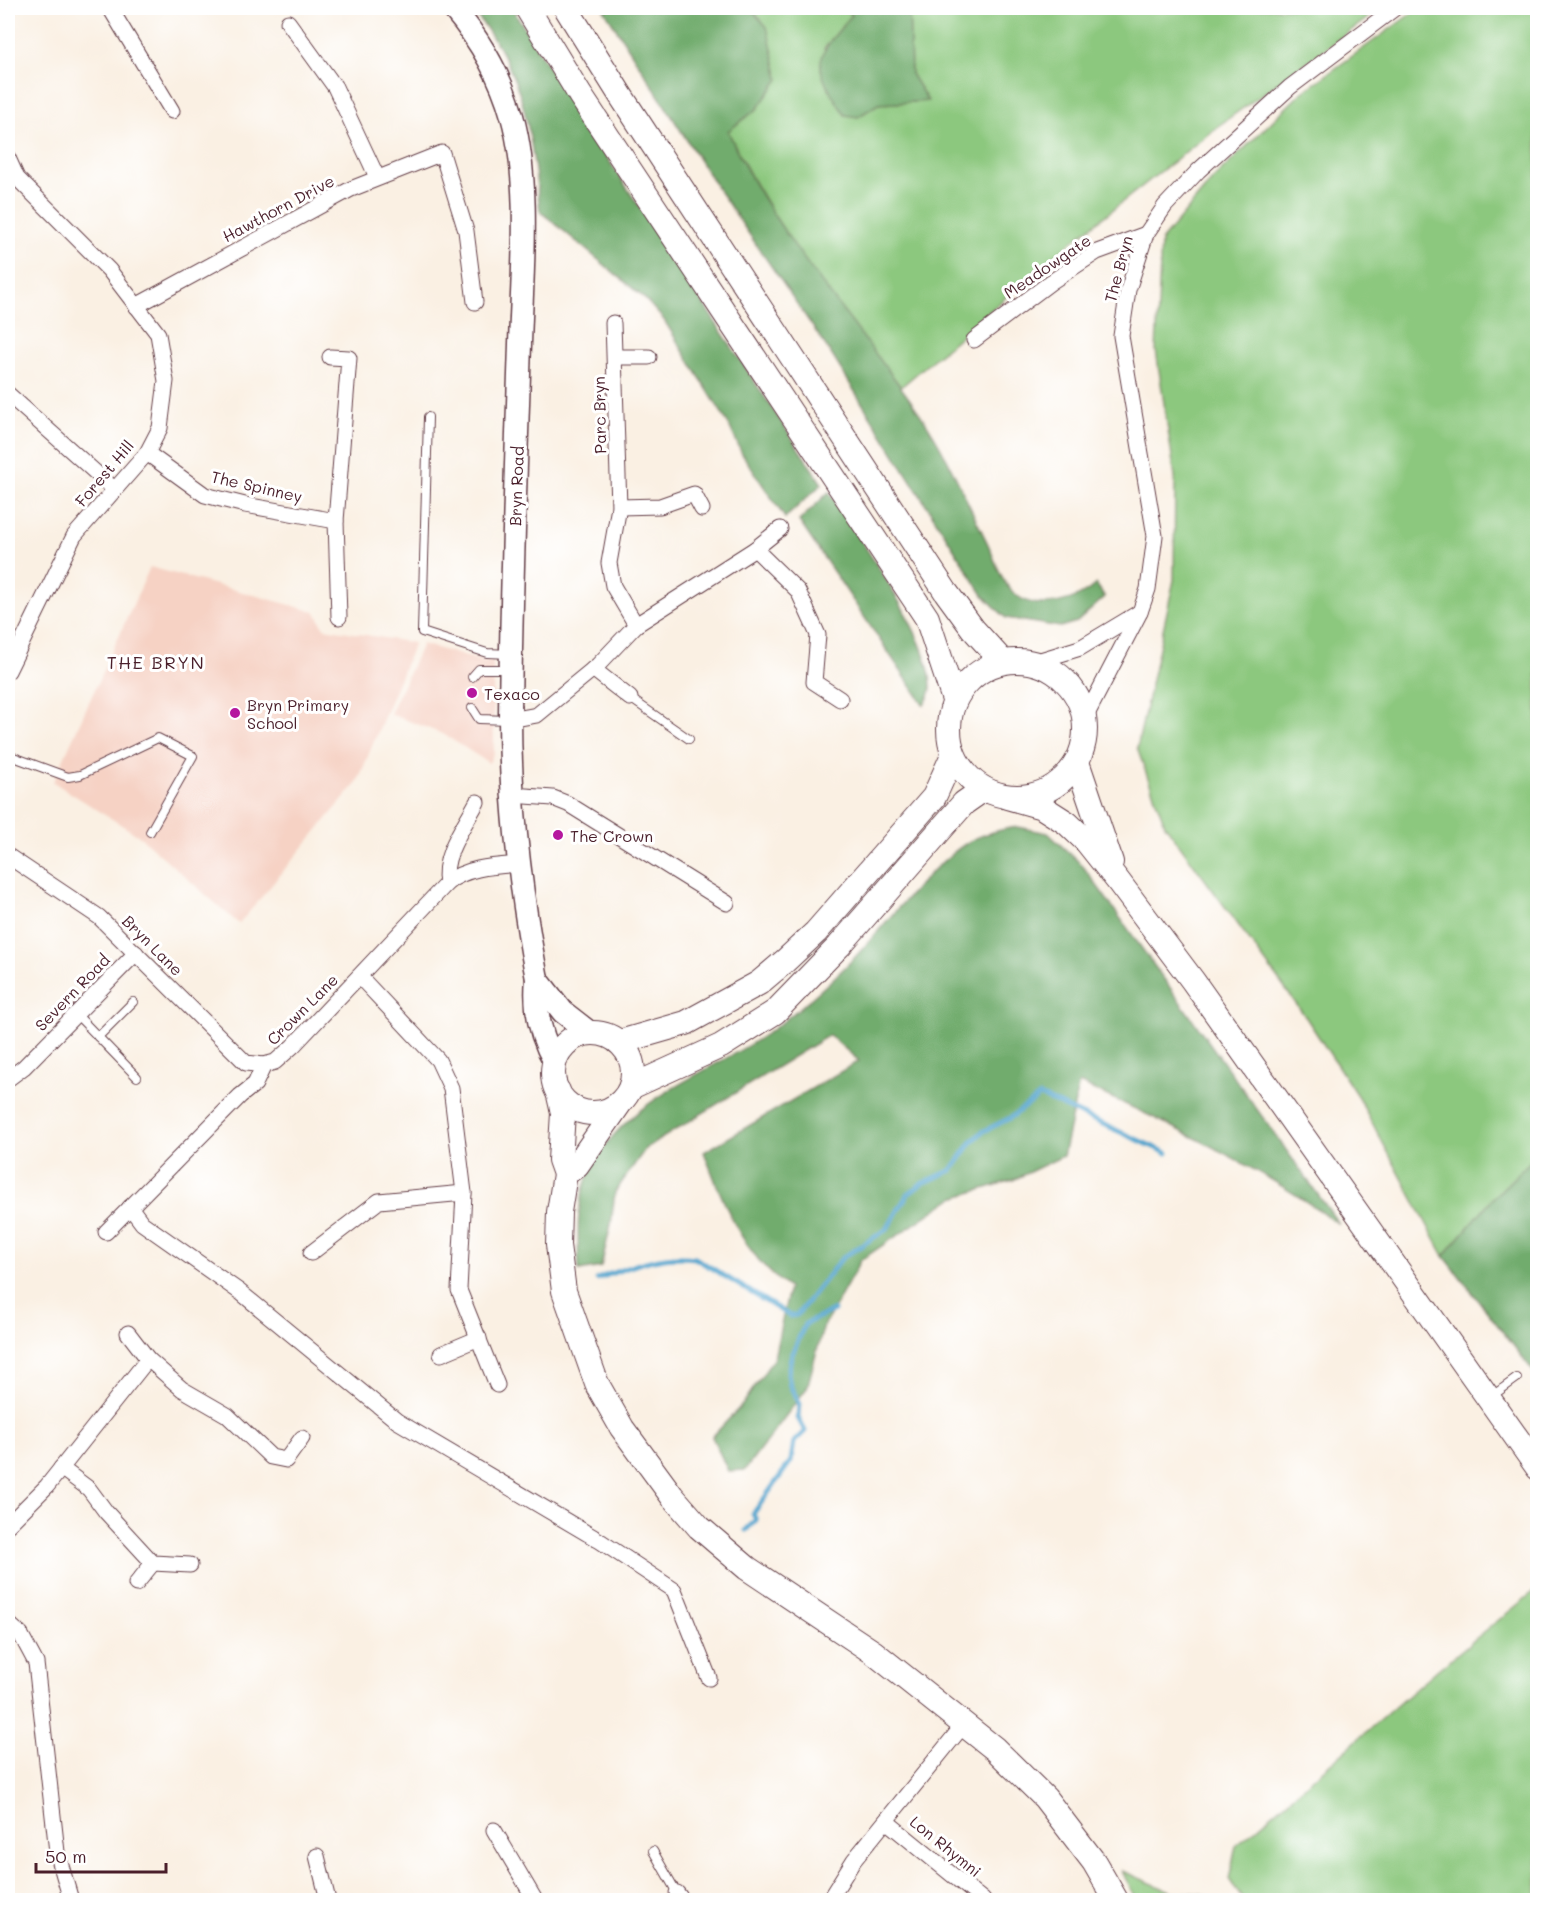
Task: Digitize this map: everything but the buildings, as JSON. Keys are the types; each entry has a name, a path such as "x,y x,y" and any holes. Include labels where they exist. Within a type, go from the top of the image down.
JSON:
{"main road":[{"path":"526,8 586,105 927,618 954,700"},
{"path":"566,8 945,592 1003,662"},
{"path":"1007,797 1028,797 1047,790 1064,778 1077,762 1085,734 1079,700 1068,683 1052,670 1034,662 1003,662 983,669 966,682 954,700 949,718 948,737 953,755 966,775 984,789 1007,797 1042,807 1067,824 1087,842 1193,981 1538,1467"},
{"path":"620,1042 686,1023 759,983 785,961 816,932 934,797 953,755"},
{"path":"1077,762 1118,881"},
{"path":"558,1091 563,1099 578,1110 589,1113 613,1108 627,1093 721,1046 775,1012 840,946 964,803 984,789"},
{"path":"565,1173 577,1165 627,1093 633,1065 629,1053 620,1042 604,1034 590,1032 575,1037 564,1045 555,1062 553,1076 563,1113 560,1160 565,1173 559,1212 558,1245 564,1290 597,1384 650,1467 699,1527 747,1568 873,1652 995,1749 1045,1798 1094,1862 1116,1900"}],"street":[{"path":"110,8 172,111"},
{"name":"Bryn Road","path":"453,8 469,27 500,83 512,116 521,172 522,280 510,720 512,795 537,979 536,995 540,1029 555,1062"},
{"name":"The Bryn","path":"1084,720 1140,612 1148,589 1155,536 1121,336 1128,290 1146,234 1165,206 1198,171 1290,87 1395,8"},
{"path":"288,22 335,87 377,177"},
{"name":"Hawthorn Drive","path":"136,306 377,177 442,153 466,231 475,302"},
{"name":"Forest Hill","path":"8,158 17,178 109,270 158,334 166,381 160,428 147,453 74,536 8,671"},
{"name":"Meadowgate","path":"974,340 1051,282 1097,252 1146,234"},
{"name":"Parc Bryn","path":"613,323 616,357 619,507 609,563 613,586 636,625"},
{"path":"330,357 349,358 336,522 339,617"},
{"path":"616,357 649,357"},
{"path":"8,394 114,489"},
{"name":"The Spinney","path":"147,453 205,495 336,522"},
{"path":"619,507 660,506 694,494 702,509"},
{"path":"510,720 537,715 593,669 636,625 755,549 780,529"},
{"path":"755,549 798,591 818,635 814,682 840,699"},
{"path":"1034,662 1080,648 1140,612"},
{"path":"593,669 630,698"},
{"path":"512,795 554,798 568,804 727,903"},
{"path":"447,883 445,873 448,859 477,802"},
{"name":"Bryn Lane","path":"8,856 99,917 246,1063 264,1065"},
{"name":"Crown Lane","path":"106,1232 240,1096 255,1084 264,1065 275,1062 293,1046 447,883 458,875 473,871 520,864"},
{"name":"Severn Road","path":"8,1079 24,1067 136,953"},
{"path":"360,977 438,1060 446,1072 455,1109 464,1193 459,1290 498,1385"},
{"name":"Bryn Road","path":"537,979 563,1012 590,1032"},
{"path":"311,1254 379,1201 464,1193"},
{"path":"130,1207 142,1223 240,1292 397,1421 489,1478 600,1540 674,1590 709,1678"},
{"path":"128,1333 148,1359 182,1389 227,1415 271,1457 286,1460 302,1438"},
{"path":"441,1354 479,1338"},
{"path":"8,1525 61,1468 148,1359"},
{"path":"61,1468 89,1489 106,1512 153,1563 190,1565"},
{"path":"136,1584 153,1563"},
{"path":"8,1623 21,1635 36,1663 57,1852 71,1900"},
{"path":"829,1900 854,1860 964,1723"},
{"name":"Lon Rhymni","path":"886,1821 983,1900"},
{"path":"494,1830 535,1900"},
{"path":"317,1856 328,1900"}],"lane":[{"path":"428,417 422,632 511,661"},
{"path":"472,677 479,669 511,661"},
{"path":"630,698 689,739"},
{"path":"472,708 479,719 510,720"},
{"path":"8,755 68,777 80,776 158,738 193,756 150,832"},
{"path":"98,1037 133,1002"},
{"path":"76,1014 137,1077"},
{"path":"1488,1398 1517,1378"},
{"path":"653,1851 679,1897"}],"shaded area":[{"name":"Bryn Primary School","path":"150,567 316,612 324,628 414,643 357,783 239,924 139,836 53,782"},
{"path":"422,644 482,661 493,660 494,752 489,763 443,734 390,714"}],"green space":[{"path":"470,8 512,8 569,100 822,484 785,518 742,454 728,423 664,320 644,298 540,211 528,128 514,79 489,32"},
{"path":"603,8 750,8 767,27 779,79 757,109 728,131 743,162 796,248 903,389 933,434 988,544 999,571 1011,590 1025,600 1046,604 1069,600 1096,584 1105,597 1077,622 1060,627 1006,618 983,595 828,349 716,186"},
{"path":"750,8 845,8 852,15 824,48 858,117 878,104 928,101 911,74 909,8 1382,8 1221,124 1059,252 901,387 829,295 785,232 764,199 728,131 757,109 767,27"},
{"path":"845,8 909,8 911,74 928,101 878,104 858,117 845,115 826,83 821,62 823,53 852,15"},
{"path":"1419,8 1537,8 1537,1155 1492,1199 1444,1256 1358,1097 1305,1016 1165,825 1137,748 1174,580 1175,477 1156,350 1161,241 1213,179 1300,94"},
{"path":"829,492 891,588 920,642 928,667 931,688 924,705 799,521"},
{"path":"1018,827 1048,833 1083,866 1339,1224 1277,1183 1213,1147 1079,1083 1063,1156 1013,1180 953,1198 861,1260 823,1328 807,1388 745,1470 728,1471 712,1437 743,1404 774,1358 789,1288 759,1260 736,1227 704,1152 859,1061 829,1035 646,1148 615,1192 611,1224 601,1267 579,1271 579,1210 592,1167 617,1131 637,1113 682,1082 754,1042 817,993 855,957 928,876 959,848 985,834"},
{"path":"1537,1155 1537,1376 1444,1256 1492,1199"},
{"path":"1537,1589 1537,1900 1243,1900 1229,1879 1236,1846 1437,1670"},
{"path":"1122,1871 1172,1892 1202,1894 1220,1900 1136,1900"}],"waterway":[{"path":"597,1279 657,1259 695,1258 790,1316 797,1315 842,1258 887,1229 907,1195 921,1184 952,1170 971,1143 982,1132 1010,1118 1040,1096 1167,1153"},
{"path":"746,1530 756,1520 753,1514 791,1461 794,1442 805,1431 798,1418 799,1402 790,1386 788,1373 791,1357 805,1324 834,1310"}],"place":[{"name":"Texaco","path":"472,693"},
{"name":"Bryn Primary School","path":"235,713"},
{"name":"The Crown","path":"558,835"}],"district":[{"name":"THE BRYN","path":"156,662"}]}
